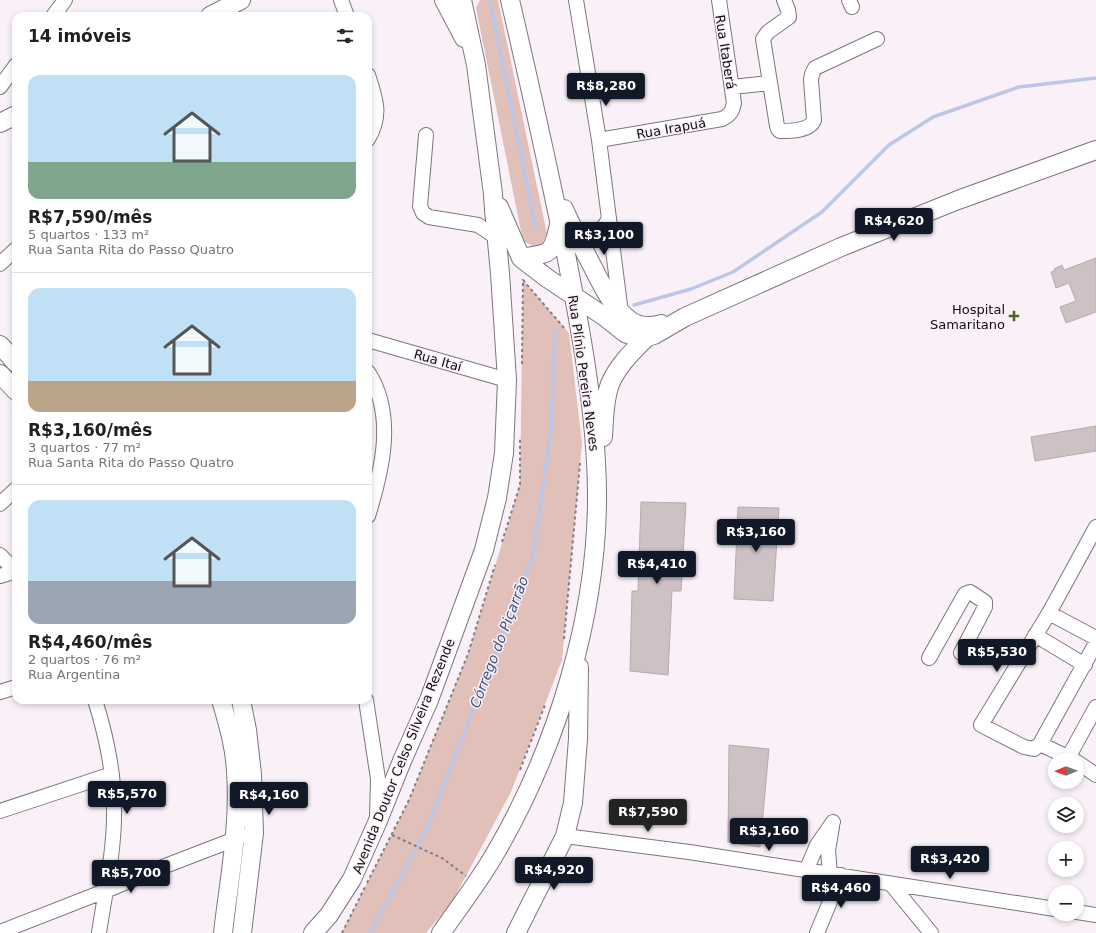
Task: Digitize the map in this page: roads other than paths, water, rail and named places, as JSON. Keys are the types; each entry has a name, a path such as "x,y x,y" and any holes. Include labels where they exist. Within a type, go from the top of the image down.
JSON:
{"main road":[{"path":"218,12 241,0"},
{"path":"444,0 476,65"},
{"name":"Avenida Doutor Celso Silveira Rezende","path":"313,933 329,915 352,879 377,823 429,700 484,550 497,498 504,453 507,380 500,273 476,65 462,0"},
{"name":"Rua Plínio Pereira Neves","path":"441,933 474,887 496,852 518,812 554,730 571,645 592,571 597,493 594,425 574,296 560,223 510,0"},
{"path":"0,123 12,117"},
{"path":"493,202 521,258 605,316 626,333 640,338 654,335 684,317 841,248 958,200 1096,150"},
{"path":"548,164 564,209 576,235 609,296 621,313 632,322 646,326 656,325 684,317"},
{"path":"521,258 543,254 549,251 555,243 560,223"},
{"path":"597,493 602,455 604,415 610,385 624,360 647,337"},
{"path":"0,345 12,358"},
{"path":"0,374 12,387"},
{"path":"516,933 565,836 573,803 578,738 571,645"},
{"path":"222,704 232,738 236,771 237,799 223,933"},
{"path":"242,704 247,730 252,774 254,833 242,933"}],"street":[{"path":"56,12 65,0"},
{"path":"341,0 346,12"},
{"path":"576,0 599,140 621,313"},
{"name":"Rua Itaberá","path":"719,0 734,104"},
{"path":"784,0 789,16 768,32 763,39 778,129 784,131 810,127 814,120 811,80 815,68 877,39"},
{"path":"0,87 12,70"},
{"path":"732,88 770,83"},
{"path":"372,88 376,101 377,118 372,132"},
{"name":"Rua Irapuá","path":"599,140 722,119 729,116 733,111 734,104"},
{"path":"426,135 420,206 423,213 429,217 478,225 497,238"},
{"path":"478,225 493,202"},
{"path":"576,235 597,233 605,226 609,218"},
{"path":"0,264 12,253"},
{"name":"Rua Itaí","path":"372,341 507,380"},
{"path":"372,379 379,396 384,416 383,442 376,488 372,502"},
{"path":"0,504 12,493"},
{"path":"1096,527 1049,613 981,724 1024,747 1034,749 1040,744 1096,643"},
{"path":"0,555 12,567"},
{"path":"0,576 12,572"},
{"path":"929,658 965,594 970,592 986,604 961,653"},
{"path":"1049,613 1096,638"},
{"path":"1035,635 1084,666"},
{"path":"0,692 12,688"},
{"path":"96,704 104,730 112,774 114,808 111,856 99,933"},
{"path":"367,704 378,779 377,823"},
{"path":"1076,753 1096,707"},
{"path":"1040,744 1059,753"},
{"path":"1084,767 1096,775"},
{"path":"0,812 112,774"},
{"path":"806,871 817,845 833,822 828,850 836,875 817,933"},
{"path":"0,932 234,839 254,833"},
{"path":"565,836 601,840 1048,908"},
{"path":"891,884 931,933"},
{"path":"1084,913 1096,915"}],"waterway":[{"path":"490,2 536,228"},
{"name":"Córrego do Piçarrão","path":"634,305 691,289 733,272 822,212 889,145 933,117 1019,87 1096,78"},
{"name":"Córrego do Piçarrão","path":"370,933 427,828 533,556 551,428 555,330"}],"place":[{"name":"Hospital Samaritano","path":"1014,316"}]}
